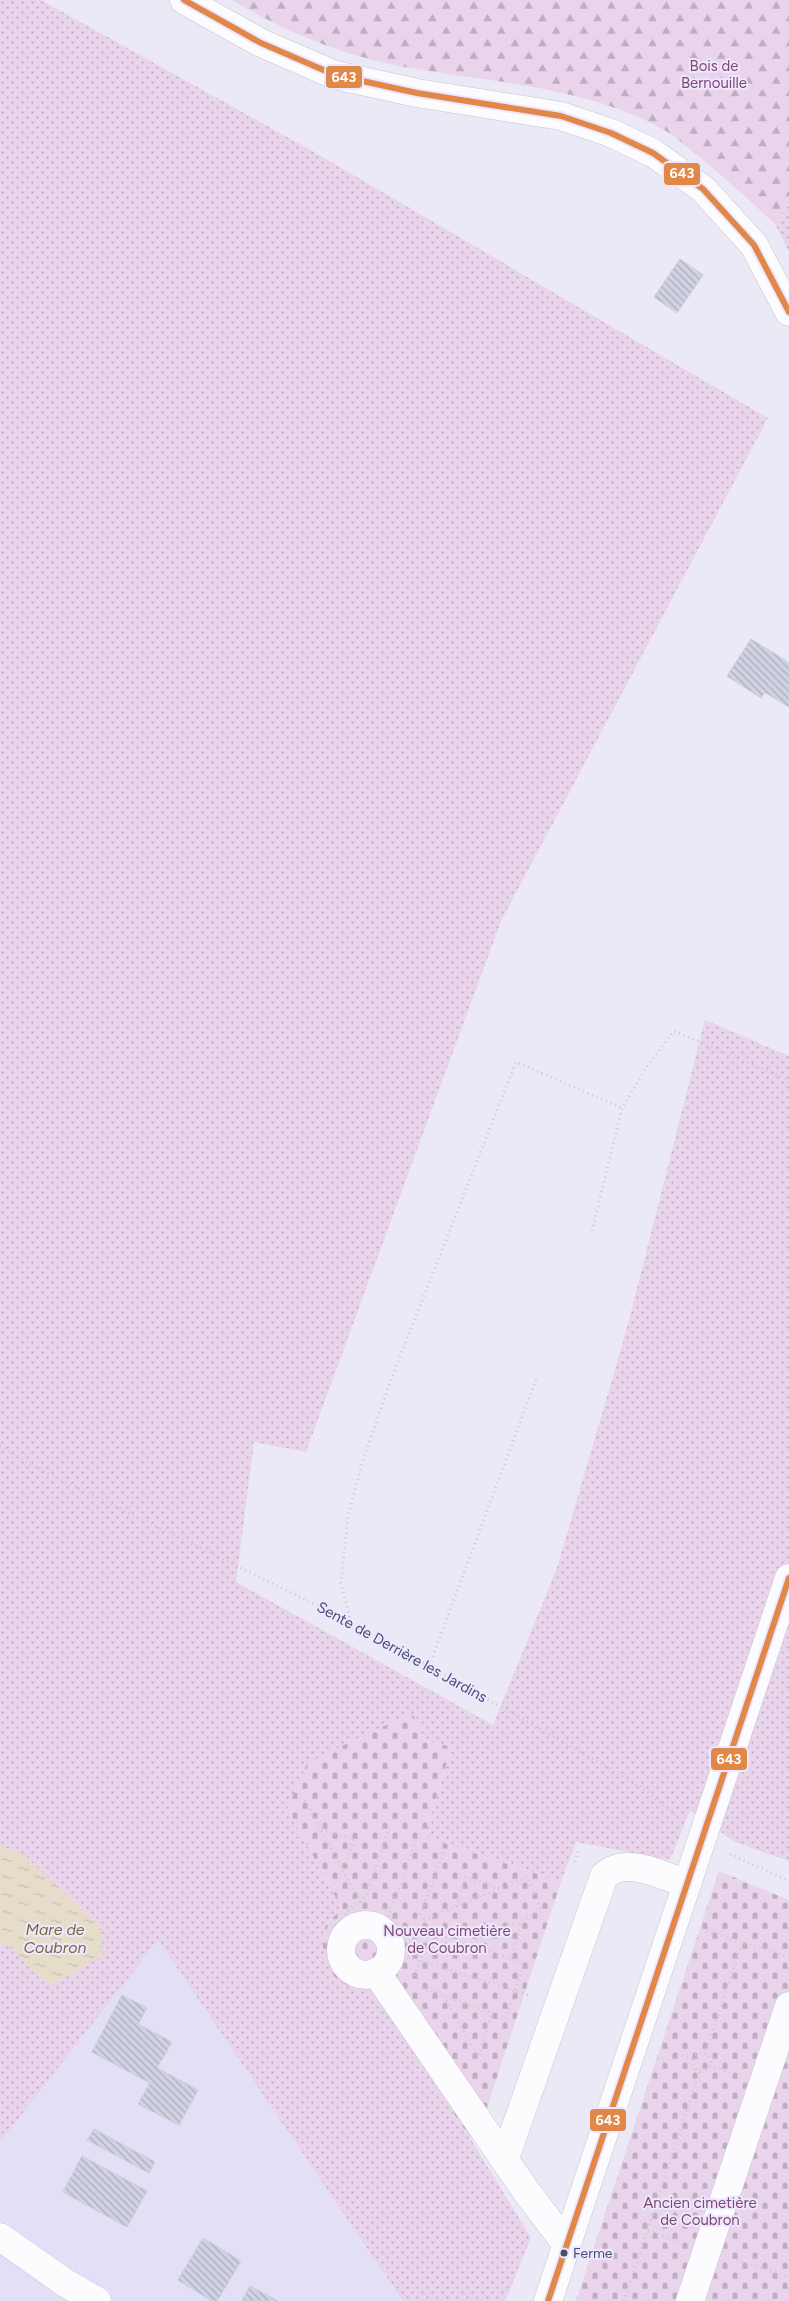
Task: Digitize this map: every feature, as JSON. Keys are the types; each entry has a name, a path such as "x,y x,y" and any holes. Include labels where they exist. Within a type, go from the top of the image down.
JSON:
{"street":[{"path":"184,0 261,44 334,75 418,93 561,116 611,133 652,153 703,189 754,245 789,312"},
{"path":"548,2301 789,1578"},
{"path":"505,2158 604,1876 611,1869 629,1865 687,1884"},
{"path":"382,1951 360,1974 346,1965 342,1959 342,1943 351,1929 366,1925 382,1951 505,2158 567,2245"},
{"path":"690,2301 789,2006"},
{"path":"0,2237 64,2282 97,2301"}],"path":[{"path":"592,1231 622,1108 646,1068 674,1031 789,1080"},
{"path":"351,1622 341,1583 348,1516 364,1457 392,1377 516,1062 622,1108"},
{"path":"429,1666 537,1377"},
{"name":"Sente de Derrière les Jardins","path":"0,1446 35,1467 351,1622 645,1790 701,1838 726,1852 789,1881"},
{"path":"305,1800 360,1902"},
{"path":"320,1828 354,1839 343,1871"},
{"path":"351,1929 345,1915 366,1894 390,1828"},
{"path":"418,1837 392,1908 382,1951 420,1959 531,1996"},
{"path":"420,1987 506,2019 524,1963 430,1932 422,1914 445,1847"},
{"path":"456,1907 466,1877 499,1889"},
{"path":"424,1920 527,1877 542,1911 468,1945"},
{"path":"511,1959 523,1920"},
{"path":"708,1931 789,1957"},
{"path":"413,1984 430,1932"},
{"path":"705,2054 743,1941"},
{"path":"444,1996 478,2056 492,2014"},
{"path":"677,2054 694,2059"},
{"path":"694,2059 696,2055 705,2054 711,2059 708,2070 700,2071"},
{"path":"694,2059 696,2068 700,2071"},
{"path":"624,2301 700,2071"},
{"path":"708,2250 789,2278"}],"shaded area":[{"path":"158,1939 403,2301 0,2301 0,2142"}],"green space":[{"path":"0,0 41,0 314,152 768,418 501,921 306,1452 254,1442 236,1582 493,1725 557,1568 627,1328 705,1020 789,1056 789,1861 735,1842 690,1810 670,1860 576,1842 561,1882 424,1836 452,1747 426,1741 287,1808 342,1909 327,1923 354,1988 375,1994 470,2138 531,2238 505,2301 403,2301 158,1940 0,2142"},
{"name":"Bois de Bernouille","path":"232,0 789,0 789,204 775,224 674,136 636,116 574,96 542,89 411,68 363,57 296,33"},
{"path":"789,204 789,252 775,224"},
{"name":"Nouveau cimetière de Coubron","path":"412,1713 426,1741 452,1747 424,1836 561,1882 487,2108 470,2138 375,1994 344,1983 335,1977 332,1972 325,1956 322,1940 327,1925 342,1909 287,1808 308,1762"},
{"name":"Ancien cimetière de Coubron","path":"719,1871 789,1900 789,2301 576,2301"}],"water":[{"name":"Mare de Coubron","path":"0,1845 24,1855 101,1927 103,1955 53,1985 33,1972 15,1950 0,1943"}],"building":[{"path":"680,259 703,275 677,313 654,297"},
{"path":"751,639 785,660 761,698 727,676"},
{"path":"785,660 789,663 789,707 764,692"},
{"path":"122,1995 147,2008 138,2024 172,2042 157,2068 198,2090 179,2125 138,2104 150,2083 92,2052"},
{"path":"94,2129 155,2162 149,2173 87,2140"},
{"path":"82,2156 147,2191 127,2227 63,2192"},
{"path":"203,2238 241,2261 217,2301 212,2301 178,2280"},
{"path":"250,2286 278,2301 242,2301"}],"transit line":[{"name":"643","path":"184,0 261,43 335,75 417,93 561,116 611,133 653,153 703,189 754,245 789,312"},
{"name":"643","path":"548,2301 789,1578"}],"place":[{"name":"Ferme","path":"564,2253"}]}
